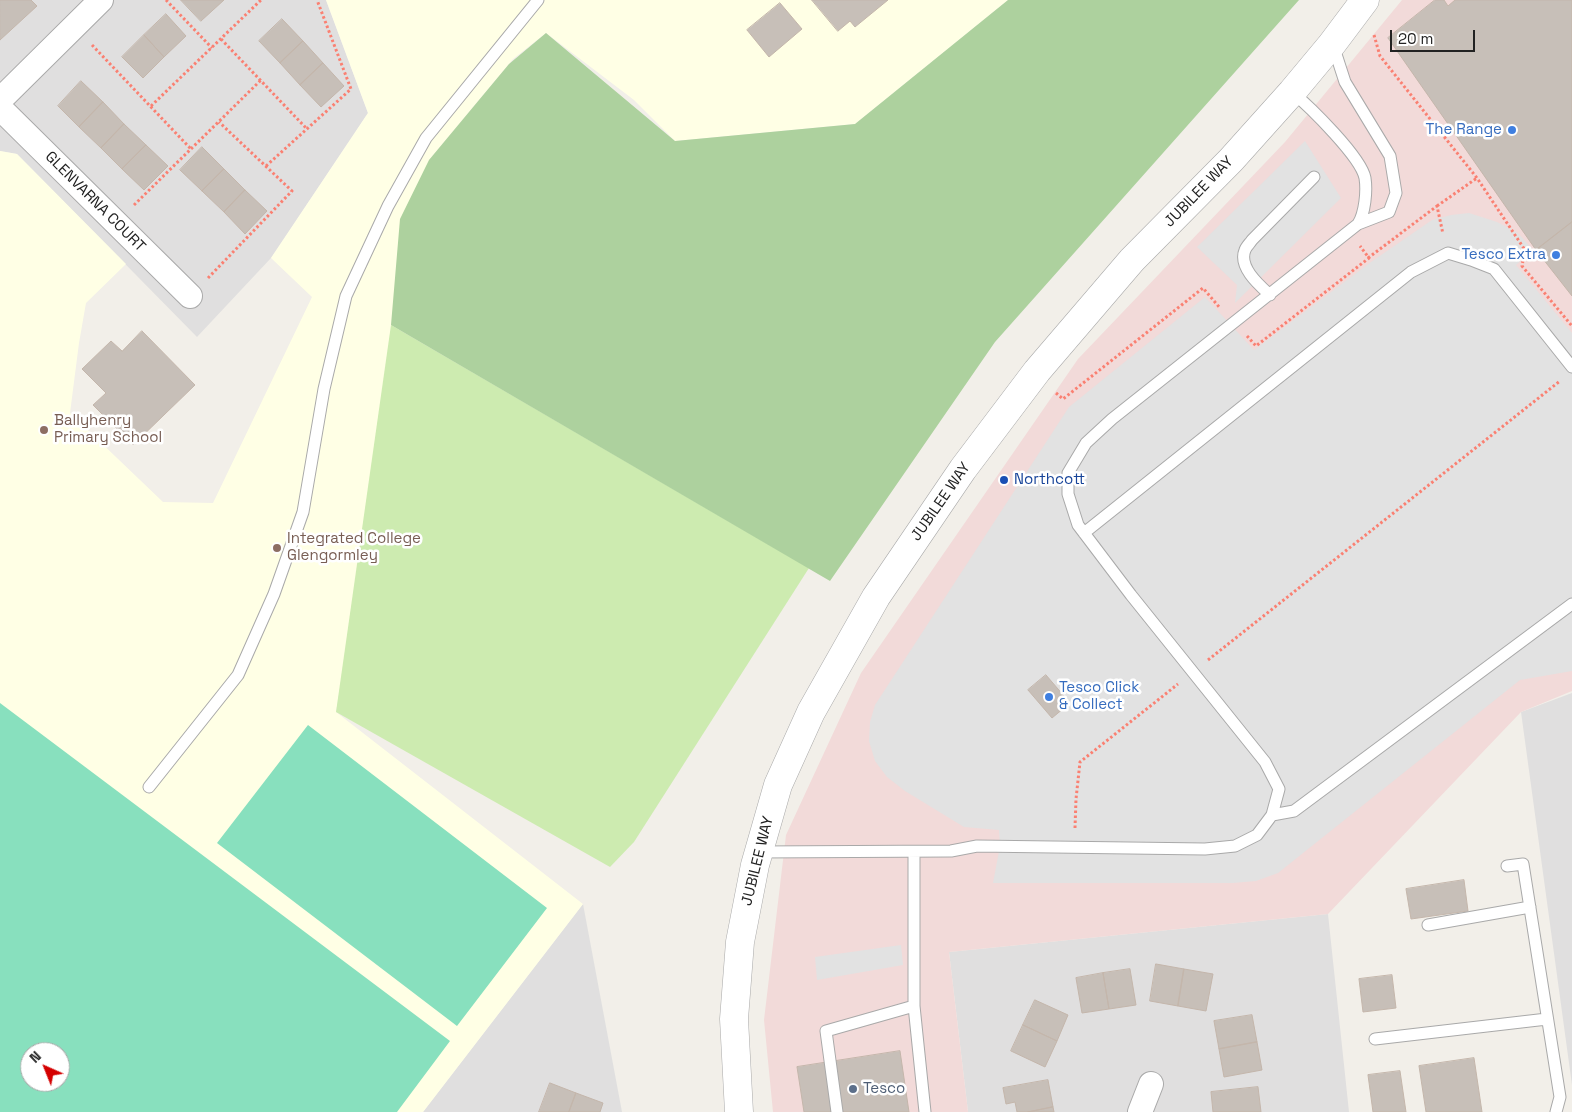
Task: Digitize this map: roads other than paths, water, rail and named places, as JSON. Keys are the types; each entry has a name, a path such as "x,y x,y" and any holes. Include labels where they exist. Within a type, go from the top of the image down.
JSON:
{"street":[{"path":"0,100 101,0"},
{"name":"JUBILEE WAY","path":"739,1112 735,1009 740,942 758,852 778,785 811,712 876,597 963,469 1033,376 1132,260 1231,160 1292,92 1362,5"},
{"name":"GLENVARNA COURT","path":"0,108 190,296"},
{"path":"1140,1112 1151,1084"}],"lane":[{"path":"149,787 238,675 274,594 303,512 324,389 346,296 388,206 426,138 538,0"},
{"path":"1332,44 1345,82 1390,156 1396,192 1389,212 1354,228"},
{"path":"758,852 951,851 977,846 1205,849 1235,846 1257,835 1272,816 1278,789 1266,762 1078,525 1068,494 1068,473 1086,443 1112,419 1354,228 1364,215 1365,177 1352,155 1318,115 1292,92"},
{"path":"1270,295 1256,282 1244,263 1244,251 1252,240 1314,177"},
{"path":"1084,533 1411,272 1448,253 1494,269 1572,367"},
{"path":"1272,816 1294,811 1543,628 1572,604"},
{"path":"914,852 914,1006 924,1112"},
{"path":"1507,866 1523,864 1560,1097 1556,1112"},
{"path":"1428,925 1530,907"},
{"path":"837,1112 826,1031 914,1006"},
{"path":"1375,1039 1547,1018"}],"place":[{"name":"The Range","path":"1512,130"},
{"name":"Tesco Extra","path":"1556,255"},
{"name":"Ballyhenry Primary School","path":"44,430"},
{"name":"Northcott","path":"1004,480"},
{"name":"Integrated College Glengormley","path":"277,548"},
{"name":"Tesco Click & Collect","path":"1049,697"},
{"name":"Tesco","path":"853,1089"}]}
